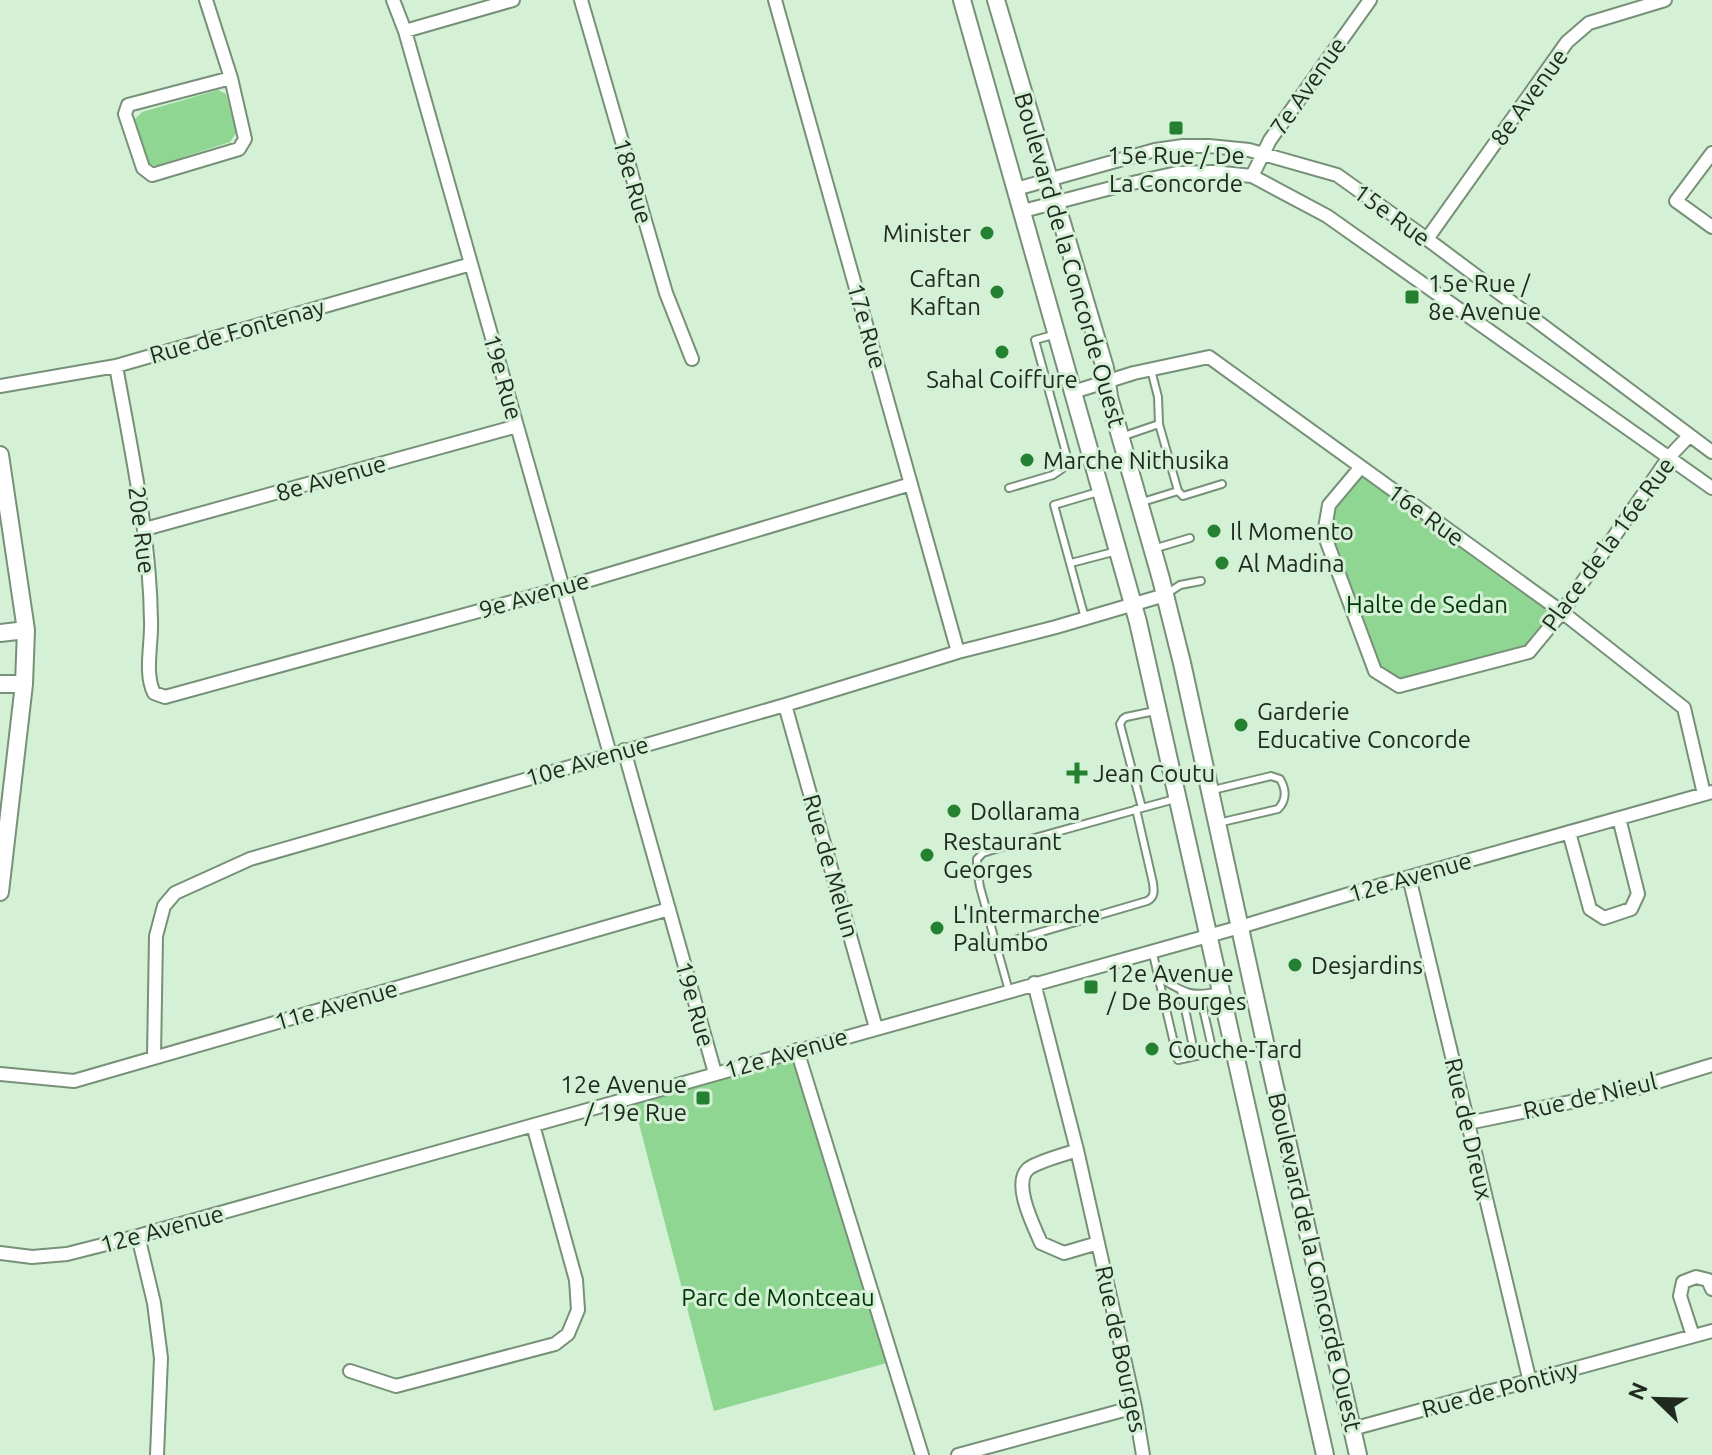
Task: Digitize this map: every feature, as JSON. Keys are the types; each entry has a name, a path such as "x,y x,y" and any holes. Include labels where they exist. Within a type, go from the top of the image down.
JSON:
{"street":[{"path":"206,0 231,78 245,139 239,149 152,175 143,168 125,114 128,105 231,78"},
{"name":"19e Rue","path":"393,0 405,31 610,754"},
{"path":"405,31 513,0"},
{"name":"18e Rue","path":"581,0 666,293 692,359"},
{"name":"17e Rue","path":"775,0 958,652"},
{"name":"Boulevard de la Concorde Ouest","path":"962,0 1134,605 1325,1455"},
{"name":"Boulevard de la Concorde Ouest","path":"996,0 1105,368 1109,397 1165,595 1358,1455"},
{"name":"7e Avenue","path":"1252,176 1270,140 1370,0"},
{"name":"8e Avenue","path":"1427,239 1567,42 1589,23 1665,0"},
{"name":"15e Rue","path":"1016,189 1166,148 1223,147 1262,153 1337,175 1712,452"},
{"path":"1712,153 1676,201 1712,227"},
{"name":"15e Rue","path":"1023,211 1177,173 1213,172 1252,176 1327,216 1712,488"},
{"name":"Rue de Fontenay","path":"0,386 116,366 471,264"},
{"name":"16e Rue","path":"1073,392 1209,357 1562,612 1684,708 1708,793"},
{"name":"20e Rue","path":"116,366 145,529 151,621 149,683 154,693"},
{"name":"8e Avenue","path":"145,529 517,426"},
{"name":"Place de la 16e Rue","path":"1360,468 1329,505 1324,534 1375,671 1399,686 1529,652 1562,612 1669,457 1689,436"},
{"path":"0,455 26,630 24,684 0,892"},
{"name":"9e Avenue","path":"154,693 165,697 563,588 911,484"},
{"name":"10e Avenue","path":"154,1057 156,936 164,906 175,893 250,859 958,652 1165,595"},
{"path":"0,633 26,630"},
{"path":"0,684 24,684"},
{"name":"Rue de Melun","path":"785,705 876,1028"},
{"name":"19e Rue","path":"624,750 715,1073"},
{"name":"12e Avenue","path":"0,1253 32,1257 67,1254 138,1236 1708,793"},
{"path":"1569,832 1590,909 1604,918 1631,909 1638,894 1619,818"},
{"name":"Rue de Dreux","path":"1409,877 1530,1382"},
{"name":"11e Avenue","path":"0,1074 74,1081 669,909"},
{"name":"Rue de Bourges","path":"1034,983 1077,1150 1143,1455"},
{"path":"797,1050 922,1455"},
{"name":"Rue de Nieul","path":"1468,1123 1634,1089 1712,1065"},
{"path":"350,1371 396,1386 555,1344 568,1334 578,1310 576,1280 533,1125"},
{"name":"Rue de Bourges","path":"1077,1150 1029,1168 1024,1176 1022,1196 1041,1243 1064,1253 1098,1243"},
{"path":"138,1236 154,1303 161,1358 157,1455"},
{"path":"1693,1336 1680,1296 1683,1282 1696,1277 1708,1280 1712,1289"},
{"name":"Rue de Pontivy","path":"1352,1429 1712,1331"},
{"path":"958,1455 1135,1407"}],"lane":[{"path":"1057,334 1035,340 1069,464"},
{"path":"1151,370 1158,397 1159,424 1178,491 1183,496 1222,484"},
{"path":"1121,437 1159,424"},
{"path":"1009,488 1053,475 1069,464 1092,458"},
{"path":"1085,618 1054,505 1102,491"},
{"path":"1139,503 1178,491"},
{"path":"1153,549 1190,538"},
{"path":"1071,563 1119,550"},
{"path":"1165,595 1180,585 1201,581"},
{"path":"997,945 1152,898 1153,883 1120,724 1124,718 1158,710"},
{"path":"1211,791 1271,776 1280,779 1285,791 1283,803 1278,809 1218,823"},
{"path":"1009,991 978,878 979,856 1179,798"},
{"path":"1152,950 1178,1060 1234,1047"},
{"path":"1160,978 1181,990 1200,995 1221,990"},
{"path":"1181,990 1195,1056"},
{"path":"1200,995 1213,1052"}],"green space":[{"path":"218,90 226,94 236,133 230,142 156,166 148,164 135,119 142,112"},
{"name":"Halte de Sedan","path":"1360,468 1562,612 1529,652 1399,686 1375,671 1324,534 1329,505"},
{"name":"Parc de Montceau","path":"797,1050 894,1361 714,1411 632,1097"}],"place":[{"name":"15e Rue / De La Concorde","path":"1176,128"},
{"name":"Minister","path":"987,233"},
{"name":"Caftan Kaftan","path":"997,292"},
{"name":"15e Rue / 8e Avenue","path":"1412,297"},
{"name":"Sahal Coiffure","path":"1002,352"},
{"name":"Marche Nithusika","path":"1027,460"},
{"name":"Il Momento","path":"1214,531"},
{"name":"Al Madina","path":"1222,563"},
{"name":"Garderie Educative Concorde","path":"1241,725"},
{"name":"Jean Coutu","path":"1077,773"},
{"name":"Dollarama","path":"954,811"},
{"name":"Restaurant Georges","path":"927,855"},
{"name":"L'Intermarche Palumbo","path":"937,928"},
{"name":"Desjardins","path":"1295,965"},
{"name":"12e Avenue / De Bourges","path":"1091,987"},
{"name":"Couche-Tard","path":"1152,1049"},
{"name":"12e Avenue / 19e Rue","path":"703,1098"}]}
